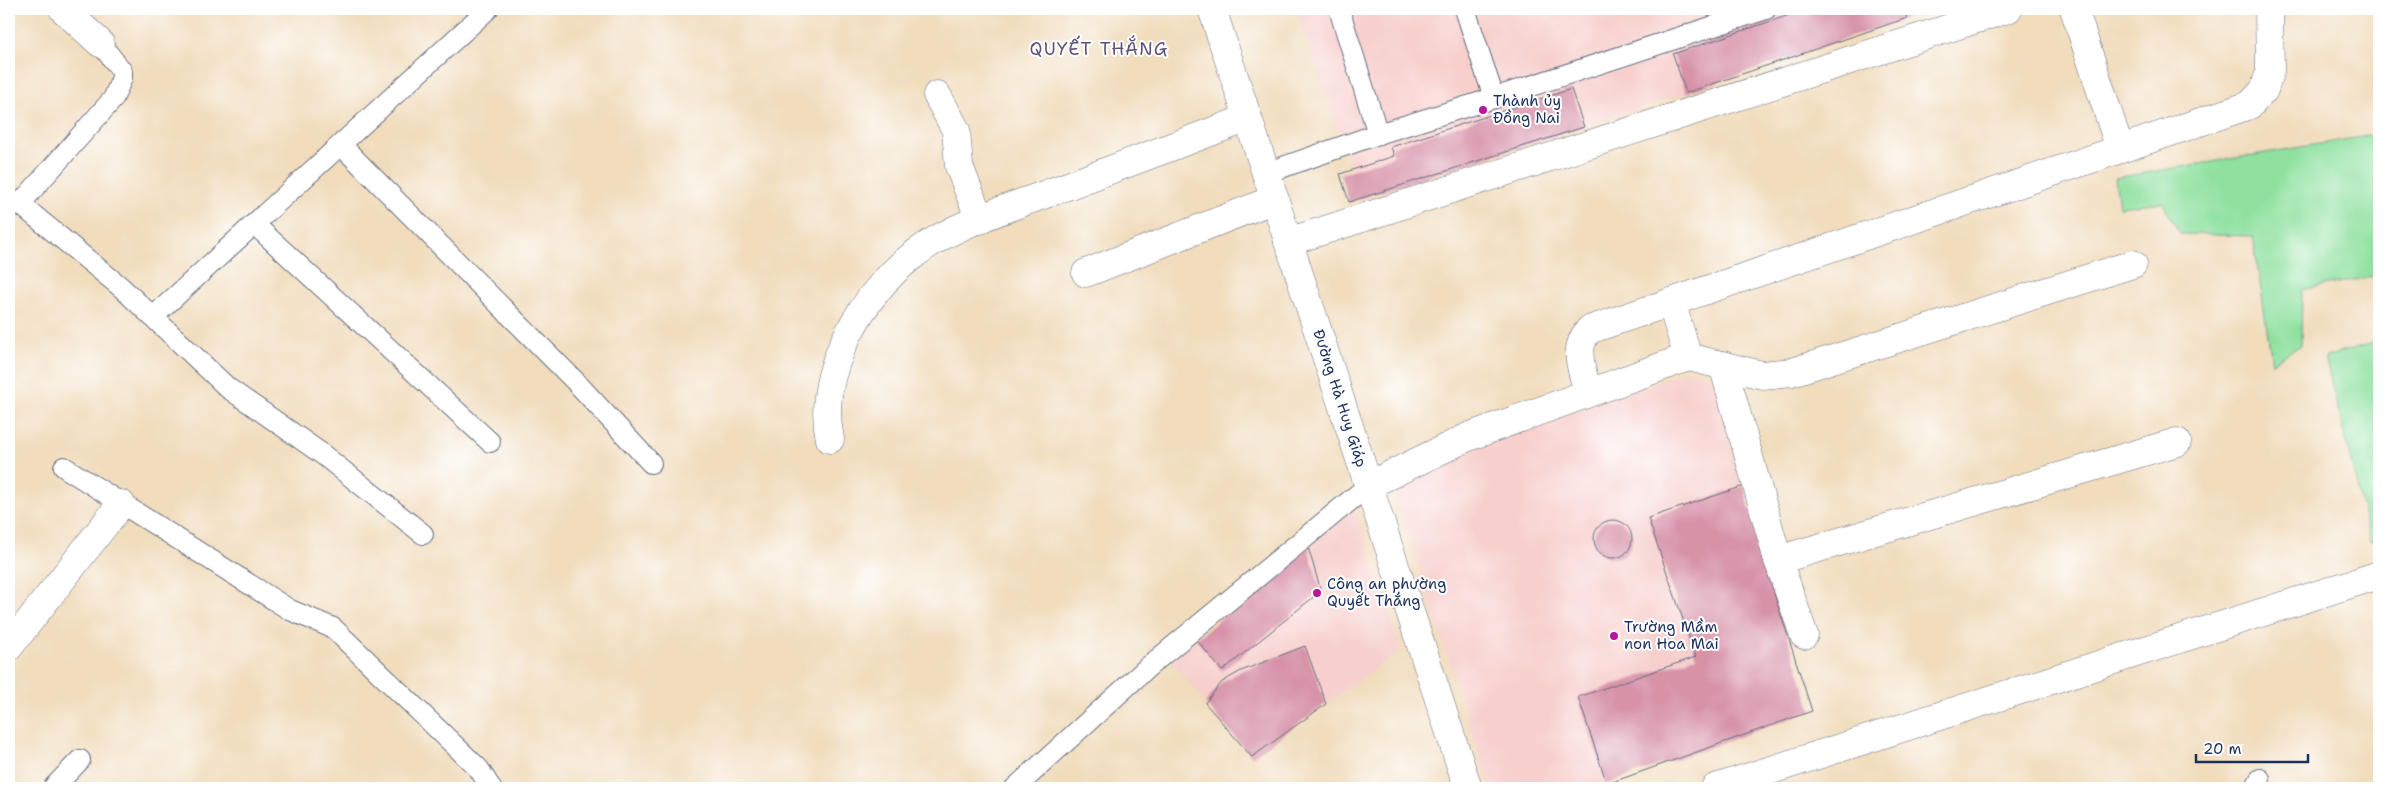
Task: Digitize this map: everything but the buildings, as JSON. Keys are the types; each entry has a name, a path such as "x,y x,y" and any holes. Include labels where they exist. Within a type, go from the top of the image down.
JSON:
{"street":[{"path":"63,9 100,43"},
{"name":"Đường Hà Huy Giáp","path":"1212,9 1468,788"},
{"path":"1288,242 2008,9"},
{"path":"2074,9 2120,150"},
{"path":"1588,392 1579,360 1583,337 1589,330 2250,105 2264,90 2270,71 2269,9"},
{"path":"937,95 956,130 959,166 980,220"},
{"path":"830,439 826,421 831,379 842,347 861,312 891,274 916,252 940,237 980,220 1248,118"},
{"path":"1086,273 1275,199"},
{"path":"1369,485 1468,437 1688,357 1762,375 1792,372 2133,264"},
{"path":"1671,302 1688,357"},
{"path":"1723,365 1778,560 1804,635"},
{"path":"1778,560 2177,442"},
{"path":"9,647 121,504"},
{"path":"1715,788 2379,575"}],"lane":[{"path":"153,317 488,9"},
{"path":"1339,9 1378,134"},
{"path":"1465,9 1494,98"},
{"path":"1266,173 1378,134 1494,98 1760,10"},
{"path":"100,43 122,71 122,78 113,99 14,198 122,288 228,388 322,454 423,534"},
{"path":"341,145 574,380 651,463"},
{"path":"254,224 490,442"},
{"path":"64,467 290,610 333,628 479,769 491,788"},
{"path":"1015,788 1148,666 1369,485"},
{"path":"53,788 80,760"}],"shaded area":[{"name":"Thành ủy Đồng Nai","path":"1297,9 1936,9 1584,127 1349,202 1340,174 1351,170"},
{"name":"Trường Mầm non Hoa Mai","path":"1689,370 1713,377 1764,562 1812,711 1596,788 1490,788 1393,488 1473,449"},
{"name":"Công an phường Quyết Thắng","path":"1355,509 1401,650 1252,757 1170,660"}],"green space":[{"path":"2379,134 2379,275 2302,290 2301,345 2272,363 2253,236 2180,234 2162,202 2119,207 2115,178"},
{"path":"2379,341 2379,539 2371,542 2325,357"}],"place":[{"name":"Thành ủy Đồng Nai","path":"1483,110"},
{"name":"Công an phường Quyết Thắng","path":"1317,593"},
{"name":"Trường Mầm non Hoa Mai","path":"1614,636"}],"district":[{"name":"QUYẾT THẮNG","path":"1099,49"}]}
